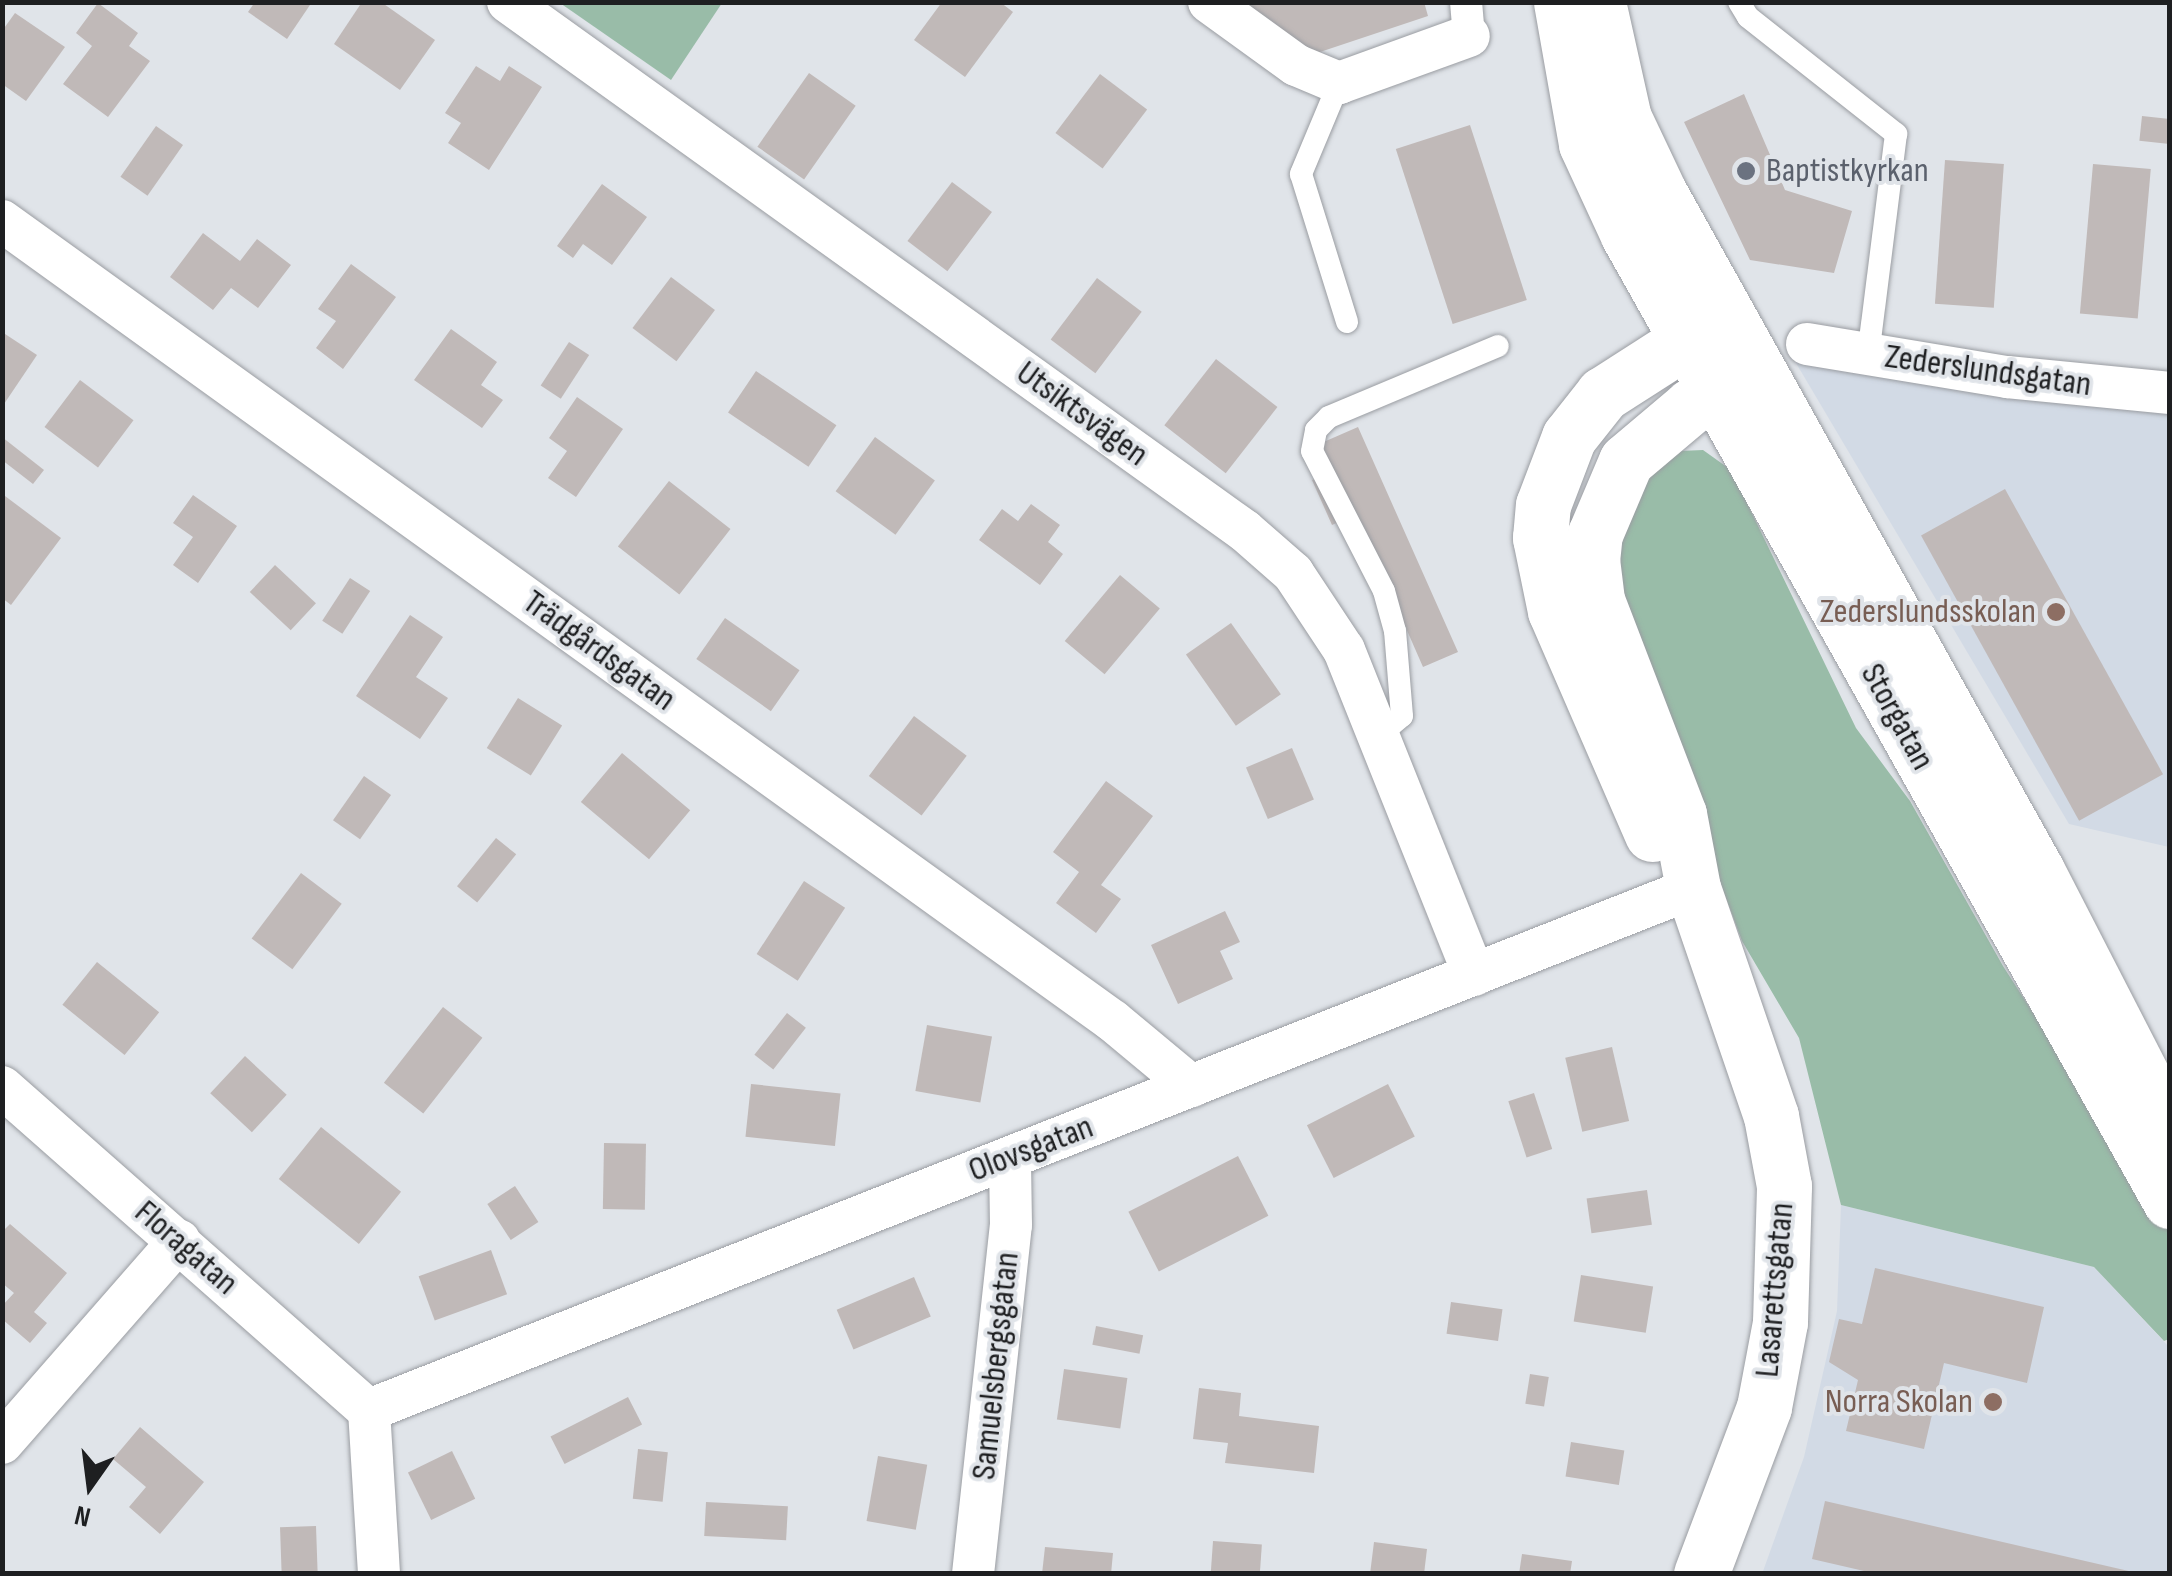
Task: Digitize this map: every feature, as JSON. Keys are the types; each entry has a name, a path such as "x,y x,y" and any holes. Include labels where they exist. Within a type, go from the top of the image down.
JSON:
{"main road":[{"name":"Storgatan","path":"1561,2 1586,144 1705,326 2170,1201"},
{"name":"Storgatan","path":"1598,2 1624,118 1705,326"},
{"name":"Lasarettsgatan","path":"1693,888 1645,824 1586,692 1544,576 1540,538 1552,470 1569,437 1626,374 1705,326"},
{"name":"Storgatan","path":"1734,380 2038,871 2170,1130"},
{"name":"Lasarettsgatan","path":"1701,1574 1764,1407 1780,1322 1784,1186 1771,1116 1693,888 1678,814 1597,600 1592,561 1595,534 1626,461 1734,380"}],"street":[{"name":"Utsiktsvägen","path":"508,2 1258,542 1293,573 1329,622 1474,975"},
{"path":"1209,2 1296,65 1339,83 1467,19"},
{"name":"Trädgårdsgatan","path":"2,221 1113,1021 1191,1086"},
{"name":"Zederslundsgatan","path":"1806,344 2170,393"},
{"name":"Olovsgatan","path":"368,1410 1693,888"},
{"name":"Floragatan","path":"2,1087 180,1240 368,1410"},
{"name":"Samuelsbergsgatan","path":"973,1574 1011,1224 1010,1158"},
{"path":"2,1443 180,1240"},
{"path":"368,1410 380,1574"}],"lane":[{"path":"1740,2 1748,18 1896,134 1868,355"},
{"path":"1339,83 1301,174 1347,322"},
{"path":"1378,736 1402,716 1394,630 1384,590 1312,450 1316,430 1329,417 1498,346"}],"shaded area":[{"name":"Zederslundsskolan","path":"1793,358 2169,399 2169,847 2069,824"},
{"name":"Norra Skolan","path":"1841,1205 2094,1267 2169,1347 2169,1573 1762,1574 1804,1457 1837,1311"}],"green space":[{"path":"560,3 722,3 671,80"},
{"path":"1703,450 1731,470 1856,728 1910,801 2003,966 2169,1225 2169,1339 2164,1341 2094,1267 1841,1205 1799,1038 1742,941 1632,647 1613,544 1632,487 1680,451"}],"building":[{"path":"255,2 312,2 287,39 248,12"},
{"path":"362,2 381,2 435,40 400,90 334,44"},
{"path":"942,2 1000,2 1013,12 965,77 914,40"},
{"path":"1239,2 1424,2 1428,16 1305,57"},
{"path":"98,3 138,33 129,46 150,61 108,117 63,84 92,46 76,33"},
{"path":"15,13 65,47 26,101 2,84 2,31"},
{"path":"476,66 500,81 509,66 542,87 489,170 448,143 461,123 445,113"},
{"path":"809,73 856,106 804,179 757,147"},
{"path":"1100,74 1147,110 1103,169 1055,133"},
{"path":"1744,94 1785,190 1852,211 1834,273 1750,260 1684,122"},
{"path":"2142,116 2170,119 2167,144 2139,141"},
{"path":"1470,125 1527,300 1453,324 1396,149"},
{"path":"156,126 183,145 147,196 120,177"},
{"path":"1945,160 2004,164 1994,308 1935,304"},
{"path":"2093,164 2151,169 2138,318 2080,313"},
{"path":"952,182 992,212 947,271 907,241"},
{"path":"602,184 647,217 612,265 583,244 573,258 557,246"},
{"path":"203,233 240,261 257,239 291,265 258,308 231,288 213,310 170,277"},
{"path":"351,264 396,297 343,369 316,348 336,321 318,309"},
{"path":"671,277 715,310 676,361 632,328"},
{"path":"1097,278 1142,312 1095,373 1051,339"},
{"path":"451,329 497,362 481,385 503,400 482,428 414,380"},
{"path":"2,332 37,355 2,407"},
{"path":"569,342 589,355 561,399 541,386"},
{"path":"1216,359 1277,407 1226,473 1164,425"},
{"path":"756,371 836,425 808,467 728,412"},
{"path":"80,380 134,420 98,467 44,427"},
{"path":"577,397 623,429 576,497 548,478 567,451 549,438"},
{"path":"1358,427 1458,652 1423,667 1356,514 1332,525 1312,480 1331,472 1319,444"},
{"path":"2,437 44,470 33,484 2,460"},
{"path":"875,437 935,480 895,535 836,491"},
{"path":"669,481 730,529 679,594 618,546"},
{"path":"2005,489 2163,774 2079,821 1921,536"},
{"path":"193,495 237,526 198,583 173,565 193,537 173,523"},
{"path":"5,496 61,538 11,605 2,598"},
{"path":"1031,504 1060,525 1048,542 1063,554 1040,585 979,540 1002,509 1018,521"},
{"path":"275,565 316,603 291,630 250,592"},
{"path":"1120,575 1160,608 1105,674 1065,641"},
{"path":"350,578 370,591 342,634 322,621"},
{"path":"410,615 443,637 416,677 448,698 420,739 356,696"},
{"path":"725,618 800,670 771,711 696,659"},
{"path":"1231,623 1281,694 1236,726 1186,655"},
{"path":"518,698 562,726 531,776 487,748"},
{"path":"914,716 967,756 922,816 869,776"},
{"path":"1292,748 1314,800 1268,819 1246,768"},
{"path":"622,753 690,810 649,859 581,802"},
{"path":"364,776 391,795 360,839 333,820"},
{"path":"1106,781 1153,816 1101,885 1121,899 1096,933 1056,903 1079,872 1053,852"},
{"path":"496,838 516,854 477,903 457,886"},
{"path":"301,873 342,904 292,969 252,938"},
{"path":"804,881 845,908 798,981 757,954"},
{"path":"1225,911 1240,942 1220,951 1233,979 1178,1004 1151,945"},
{"path":"97,962 159,1012 125,1055 62,1005"},
{"path":"443,1007 482,1038 423,1113 384,1083"},
{"path":"787,1013 806,1028 773,1070 754,1055"},
{"path":"927,1025 992,1036 980,1102 915,1091"},
{"path":"1612,1047 1629,1121 1582,1132 1565,1058"},
{"path":"245,1056 287,1095 252,1132 210,1093"},
{"path":"751,1084 841,1093 835,1146 745,1137"},
{"path":"1388,1084 1415,1137 1334,1178 1307,1125"},
{"path":"1534,1093 1552,1149 1527,1157 1508,1101"},
{"path":"321,1127 401,1192 359,1244 279,1179"},
{"path":"604,1143 646,1144 645,1210 603,1209"},
{"path":"1238,1156 1268,1216 1159,1272 1128,1212"},
{"path":"515,1186 538,1222 511,1240 487,1204"},
{"path":"1647,1190 1652,1225 1591,1233 1587,1198"},
{"path":"10,1224 67,1273 34,1312 47,1323 30,1343 2,1319 2,1306 14,1293 2,1283 2,1232"},
{"path":"491,1250 507,1294 435,1321 419,1276"},
{"path":"1875,1268 2044,1307 2027,1383 1944,1363 1924,1449 1846,1431 1858,1380 1829,1362 1839,1319 1862,1324"},
{"path":"1581,1275 1653,1286 1646,1333 1574,1321"},
{"path":"914,1277 931,1317 853,1349 837,1310"},
{"path":"1451,1302 1502,1309 1498,1341 1447,1334"},
{"path":"1096,1326 1143,1335 1139,1354 1092,1345"},
{"path":"1064,1369 1127,1378 1120,1428 1057,1420"},
{"path":"1530,1374 1549,1377 1544,1407 1525,1404"},
{"path":"1199,1388 1241,1393 1239,1416 1319,1426 1314,1473 1225,1463 1228,1443 1193,1439"},
{"path":"628,1397 642,1425 565,1464 550,1436"},
{"path":"140,1427 204,1482 160,1534 129,1507 146,1487 113,1459"},
{"path":"1571,1442 1624,1450 1619,1485 1566,1477"},
{"path":"638,1449 668,1452 663,1502 633,1499"},
{"path":"452,1451 475,1499 431,1520 408,1472"},
{"path":"878,1456 927,1465 916,1530 867,1521"},
{"path":"1825,1501 2133,1574 1877,1574 1812,1559"},
{"path":"706,1502 788,1506 786,1540 704,1536"},
{"path":"316,1526 318,1574 282,1574 280,1527"},
{"path":"1213,1541 1262,1544 1260,1574 1211,1574"},
{"path":"1374,1542 1427,1549 1424,1574 1370,1574"},
{"path":"1045,1547 1113,1553 1111,1574 1042,1574"},
{"path":"1522,1554 1572,1561 1570,1574 1519,1574"}],"place":[{"name":"Baptistkyrkan","path":"1746,171"},
{"name":"Zederslundsskolan","path":"2056,612"},
{"name":"Norra Skolan","path":"1993,1402"}]}
